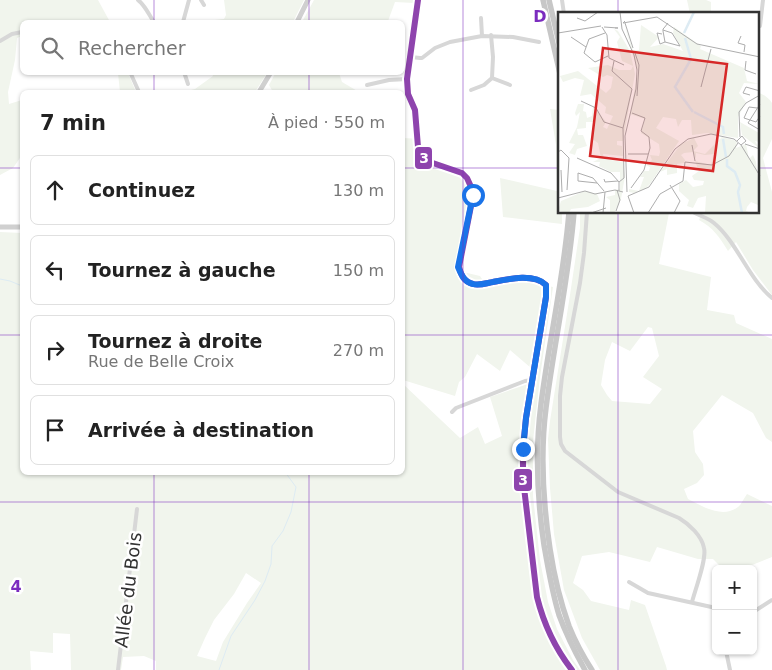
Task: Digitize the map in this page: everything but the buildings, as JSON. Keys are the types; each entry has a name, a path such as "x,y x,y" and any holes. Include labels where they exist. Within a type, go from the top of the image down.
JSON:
{"highway":[{"path":"543,0 558,65"},
{"path":"549,0 558,38"},
{"path":"568,214 564,254 541,404 538,484 544,542 555,601 569,640 585,670"},
{"path":"574,214 571,249 546,409 543,476 547,526 560,597 575,638 592,670"}],"main road":[{"path":"297,20 308,0"},
{"path":"260,90 269,75"},
{"path":"0,227 20,227"}],"street":[{"path":"138,0 143,4 153,20"},
{"path":"184,20 189,0"},
{"path":"201,0 204,5"},
{"path":"418,0 408,79 408,94 415,110 420,153 427,160 462,173 467,178 472,189 472,201 458,267 461,275 466,281 473,284 524,278 536,279 546,285 546,297 523,449 523,479 537,597 544,622 556,646 572,670"},
{"path":"760,26 762,0"},
{"path":"480,18 482,36"},
{"path":"0,41 12,34 20,32"},
{"path":"411,57 422,58 435,48 450,42 482,36 513,37 539,42"},
{"path":"471,90 484,85 492,78 491,36"},
{"path":"131,75 137,90"},
{"path":"185,75 188,84"},
{"path":"492,78 510,85"},
{"path":"367,86 389,80 408,79"},
{"path":"587,214 580,283 562,377 560,396 561,444 565,450 618,492 673,515 685,522 701,539 705,549 704,558 692,602"},
{"path":"697,214 720,228 760,286 772,298"},
{"path":"452,412 456,408 532,380"},
{"name":"Allée du Bois","path":"118,670 137,509"},
{"path":"629,582 648,593 712,607"},
{"path":"756,610 772,600"},
{"path":"727,655 730,670"}],"shaded area":[{"path":"0,0 98,0 109,20 20,20 20,37 17,38 15,60 8,92 9,104 20,101 20,158 13,168 0,175"},
{"path":"224,0 304,0 294,20 214,20 224,19 226,15"},
{"path":"314,0 415,0 414,3 395,2 389,20 303,20"},
{"path":"687,0 706,0 711,2 711,12 690,12"},
{"path":"118,75 129,75 135,90 120,90"},
{"path":"266,75 256,90 191,90 213,76"},
{"path":"274,75 340,75 342,82 356,90 272,90 269,85"},
{"path":"760,94 766,96 772,103 772,139 763,158 772,192 772,295 753,270 736,242 728,251 715,233 699,220 702,214 760,214"},
{"path":"550,109 558,110 558,214 562,214 562,224 503,217 500,178 557,191 556,145"},
{"path":"405,138 421,139 423,150 429,157 462,168 472,180 475,191 461,265 463,272 480,276 486,285 526,282 553,287 533,441 533,496 540,560 548,602 557,629 580,670 156,670 156,661 144,656 123,657 121,670 71,670 70,634 53,633 53,653 30,651 31,670 0,670 0,232 20,233 20,475 405,475 405,386 460,438 478,427 485,444 502,436 490,397 528,384 531,368 510,350 500,371 477,354 465,377 459,382 455,396 405,381","holes":["246,573 261,583 223,642 216,661 197,656 214,620 234,594"]},
{"path":"580,214 669,214 659,264 711,277 707,310 734,315 736,323 772,339 772,442 766,438 753,413 722,395 693,431 695,452 703,464 704,475 697,483 684,489 688,499 719,512 725,512 738,507 747,494 772,506 772,557 752,565 719,565 713,559 698,559 657,547 650,562 609,552 582,556 573,583 583,590 591,601 629,610 631,600 645,605 667,670 600,670 582,638 564,590 554,534 548,439 580,228","holes":["648,327 652,328 659,356 643,377 662,389 650,404 612,401 601,385 605,360 612,342 630,351"]}],"waterway":[{"path":"0,279 20,285"},
{"path":"219,670 231,636 265,581 271,564 272,546 283,531 291,512 296,487 287,475"}],"transit line":[{"name":"3","path":"418,0 407,79 408,94 415,110 418,147 423,157 427,161 462,173 467,178 472,189 472,201 459,267 462,275 467,282 475,285 520,278 534,279 546,285 546,297 526,418 523,479 537,597 550,635 572,670"}],"route":[{"path":"473,195 458,267 461,275 466,281 473,284 524,278 536,279 546,285 546,297 526,418 523,449"}]}
